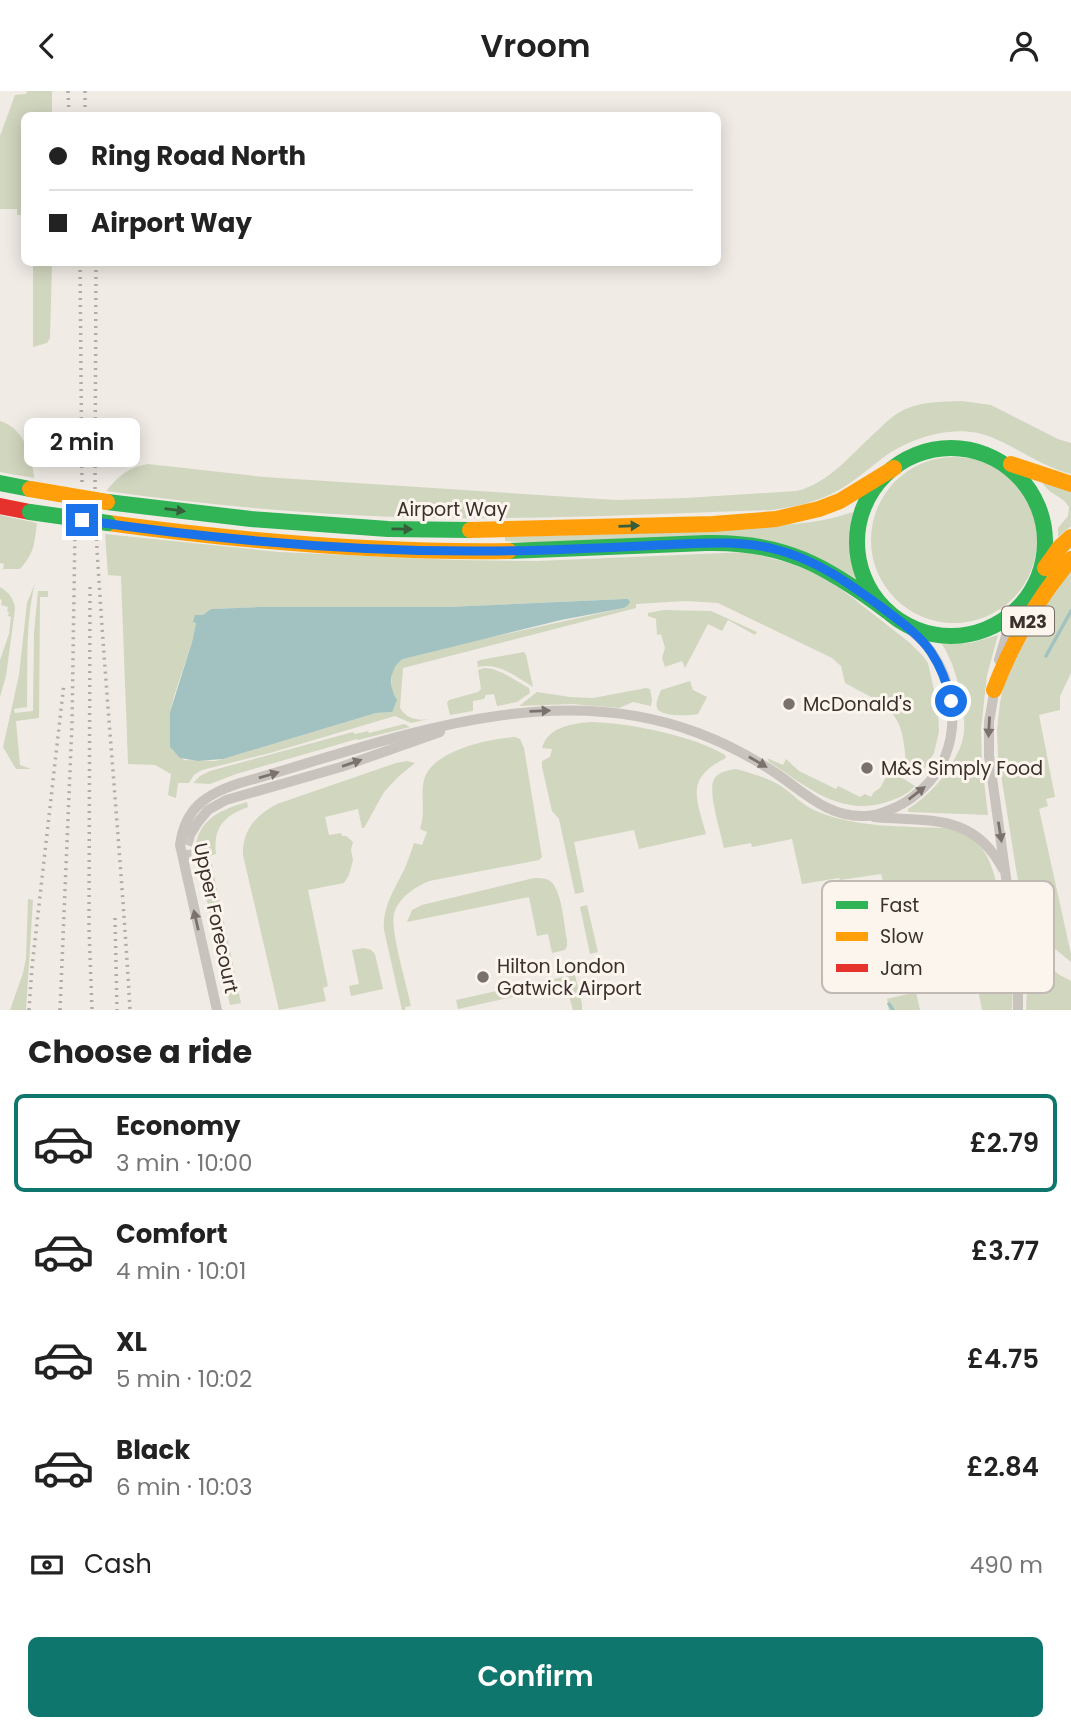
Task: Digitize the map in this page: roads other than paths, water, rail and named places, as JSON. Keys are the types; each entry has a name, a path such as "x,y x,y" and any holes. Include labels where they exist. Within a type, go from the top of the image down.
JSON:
{"highway":[{"path":"893,616 872,593 863,574 857,535 860,515 867,500 894,468 915,454 938,447 968,449 1071,484"},
{"path":"0,506 237,540 399,551 570,550 711,543 751,544 814,563 914,629 935,635 953,636 975,634 990,629 1019,606 1037,581 1046,544 1044,527 1032,493 1022,478 994,457"},
{"name":"Airport Way","path":"0,483 107,502 251,519 388,529 505,530 713,524 796,516 827,507 894,468"},
{"name":"M23","path":"1037,581 1056,552 1071,537"},
{"name":"M23","path":"994,690 1025,625 1071,558"}],"street":[{"path":"1007,881 988,748 989,722 1003,643 1027,595"},
{"path":"868,817 895,808 923,790 940,769 950,741 952,709 943,674 928,647 893,616"},
{"path":"191,833 203,816 215,805 226,800 367,758 472,720 531,711 575,710 621,713 699,733 777,774 822,806 844,814 944,822 958,826 979,837 986,844 1006,875"},
{"name":"Upper Forecourt","path":"217,1010 180,845 191,814 205,798 229,787 343,753 424,730 472,720"}],"water":[{"path":"628,599 630,602 624,608 561,620 403,659 395,667 391,678 397,700 392,712 376,713 223,759 198,761 180,758 170,747 170,712 192,642 195,615 203,615 211,609 447,607"}],"waterway":[{"path":"1046,656 1071,611"},
{"path":"889,1004 893,1010"}],"tunnel":[{"path":"187,860 186,848 191,833"}],"railway":[{"path":"68,91 69,112"},
{"path":"85,91 85,112"},
{"path":"80,266 82,487"},
{"path":"95,489 96,266"},
{"path":"60,1010 72,723 75,529"},
{"path":"96,532 130,1010"},
{"path":"90,587 89,928 92,1010"},
{"path":"29,1010 64,683"},
{"path":"115,918 117,1010"}],"place":[{"name":"McDonald's","path":"789,704"},
{"name":"M&S Simply Food","path":"867,768"},
{"name":"Hilton London Gatwick Airport","path":"483,977"}]}
